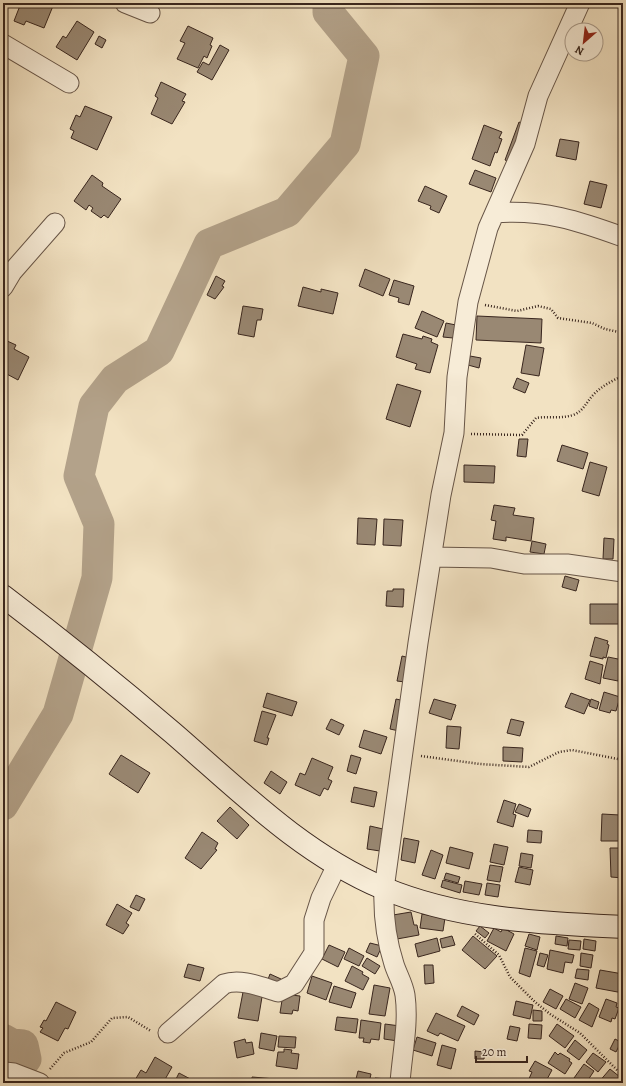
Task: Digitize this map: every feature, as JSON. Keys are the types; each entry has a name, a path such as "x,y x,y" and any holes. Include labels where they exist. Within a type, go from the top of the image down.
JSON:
{"street":[{"path":"125,3 150,13"},
{"path":"400,1083 406,1017 405,995 401,978 395,966 388,944 383,907 384,889 441,495 454,433 457,377 468,302 483,244 525,144 538,96 580,3"},
{"path":"3,44 69,83"},
{"path":"495,213 520,211 574,220 623,237"},
{"path":"3,287 12,272 55,223"},
{"path":"432,557 491,558 524,564 567,564 623,572"},
{"path":"3,596 98,670 278,824 337,865 384,889 420,901 483,915 623,928"},
{"path":"168,1034 224,984 232,981 240,982 278,992 294,984 314,953 314,920 321,898 337,865"},
{"path":"3,1075 5,1072 44,1077"}],"path":[{"path":"468,302 517,311 538,306 551,309 558,318 592,323 605,329 623,333"},
{"path":"454,433 522,435 536,418 572,415 583,410 594,394 610,381 623,376"},
{"path":"402,757 421,756 480,764 529,766 560,752 572,750 623,760"},
{"path":"473,933 499,955 510,977 536,1002 550,1014 580,1033 623,1076"},
{"path":"44,1077 64,1052 91,1042 112,1018 128,1017 159,1035 168,1034"}],"building":[{"path":"21,3 44,3 53,6 44,28 26,21 24,25 14,21"},
{"path":"77,21 94,32 77,60 56,47 63,36 66,38"},
{"path":"188,26 213,38 210,45 212,46 207,58 204,56 198,68 177,59 185,43 180,41"},
{"path":"99,36 106,40 102,48 95,44"},
{"path":"220,45 229,50 212,80 197,72 203,62 209,65"},
{"path":"161,82 186,94 182,101 185,102 172,124 151,114 158,98 155,96"},
{"path":"85,106 112,117 97,150 71,138 74,131 70,129 76,115 80,117"},
{"path":"519,122 527,125 512,163 505,160"},
{"path":"484,125 502,132 499,138 502,139 490,166 472,159"},
{"path":"560,139 579,142 576,160 556,156"},
{"path":"475,170 496,178 491,192 469,184"},
{"path":"92,175 103,183 102,186 121,199 108,218 104,215 101,218 91,211 93,208 89,205 86,210 74,201"},
{"path":"590,181 607,185 601,208 584,204"},
{"path":"425,186 447,196 439,213 430,209 431,206 418,201"},
{"path":"365,269 390,279 383,296 359,286"},
{"path":"216,276 225,281 222,286 224,287 215,299 207,295"},
{"path":"394,280 414,286 409,305 398,302 399,298 389,295"},
{"path":"303,287 321,292 321,289 338,293 333,314 298,306"},
{"path":"243,306 263,309 261,320 257,320 254,337 238,334"},
{"path":"422,311 444,321 437,337 415,328"},
{"path":"477,316 542,319 541,343 476,340"},
{"path":"446,323 456,325 453,338 443,337"},
{"path":"403,334 422,339 423,336 432,339 431,342 438,345 430,373 415,369 417,364 396,357"},
{"path":"5,340 16,345 14,349 29,357 18,380 3,372 3,343"},
{"path":"526,345 544,348 539,376 521,373"},
{"path":"470,356 481,358 479,368 468,365"},
{"path":"517,378 529,383 525,393 513,388"},
{"path":"397,384 421,391 410,427 386,419"},
{"path":"519,439 528,439 526,457 517,456"},
{"path":"562,445 588,453 583,469 557,461"},
{"path":"590,462 607,467 599,496 582,491"},
{"path":"464,465 495,466 494,483 464,482"},
{"path":"494,505 515,508 513,515 534,518 531,541 506,537 506,541 493,539 496,521 491,520"},
{"path":"358,518 377,519 375,545 357,544"},
{"path":"384,519 403,520 401,546 383,545"},
{"path":"604,538 614,539 613,559 603,559"},
{"path":"532,541 546,544 544,554 530,552"},
{"path":"565,576 579,580 576,591 562,587"},
{"path":"393,589 404,589 403,607 386,606 387,591 393,591"},
{"path":"590,604 621,604 621,624 590,624"},
{"path":"595,637 608,641 607,644 609,645 606,658 603,657 603,659 590,656"},
{"path":"402,656 410,658 405,682 397,681"},
{"path":"608,657 623,660 618,681 603,678"},
{"path":"590,661 603,665 600,684 585,679"},
{"path":"604,692 620,697 616,711 611,710 610,713 599,710"},
{"path":"267,693 297,702 292,716 263,707"},
{"path":"571,693 590,700 584,714 565,707"},
{"path":"396,699 405,701 399,731 390,729"},
{"path":"434,699 456,705 451,720 429,713"},
{"path":"591,699 599,702 597,709 589,706"},
{"path":"262,711 276,715 267,738 269,738 267,745 254,741"},
{"path":"331,719 344,725 339,735 326,729"},
{"path":"511,719 524,722 520,736 507,733"},
{"path":"447,726 461,727 459,749 446,748"},
{"path":"364,730 387,737 381,754 359,747"},
{"path":"503,747 523,748 522,762 503,761"},
{"path":"121,755 150,773 138,793 109,774"},
{"path":"351,755 361,758 356,774 347,771"},
{"path":"312,758 333,767 328,779 332,781 328,790 324,788 320,796 295,785 300,773 305,775"},
{"path":"271,771 287,782 280,794 264,783"},
{"path":"354,787 377,792 374,807 351,802"},
{"path":"504,800 516,804 513,814 516,815 513,827 497,822"},
{"path":"519,804 531,809 528,817 515,812"},
{"path":"230,807 249,825 237,839 217,821"},
{"path":"602,814 620,815 619,841 601,841"},
{"path":"370,826 383,829 380,851 367,849"},
{"path":"528,830 542,831 541,843 527,842"},
{"path":"202,832 218,843 215,849 217,850 201,869 185,858"},
{"path":"404,838 419,841 415,863 401,860"},
{"path":"494,844 508,847 504,865 490,862"},
{"path":"450,847 473,853 469,869 446,863"},
{"path":"610,848 623,848 623,878 611,877"},
{"path":"431,850 443,855 435,879 422,875"},
{"path":"521,853 533,855 531,868 519,866"},
{"path":"490,865 503,867 500,882 487,880"},
{"path":"519,867 533,870 530,885 515,882"},
{"path":"446,873 460,877 458,883 444,879"},
{"path":"443,880 462,885 460,893 441,887"},
{"path":"465,881 482,884 479,895 463,892"},
{"path":"487,883 500,885 498,897 485,895"},
{"path":"136,895 145,899 139,911 130,907"},
{"path":"117,904 132,913 126,923 129,925 123,934 106,925"},
{"path":"411,912 414,925 417,925 419,935 397,939 393,915"},
{"path":"422,914 445,918 443,931 420,928"},
{"path":"480,926 489,933 485,938 476,931"},
{"path":"494,928 501,932 503,928 514,934 506,951 487,941"},
{"path":"529,934 540,937 537,950 525,946"},
{"path":"452,936 455,945 442,948 440,939"},
{"path":"473,936 497,956 485,969 462,950"},
{"path":"556,936 568,938 567,946 555,944"},
{"path":"437,938 440,951 418,957 415,944"},
{"path":"584,939 596,941 595,951 583,949"},
{"path":"569,940 581,941 580,950 568,949"},
{"path":"370,943 382,946 377,957 366,952"},
{"path":"329,945 345,952 338,967 322,959"},
{"path":"349,948 364,956 359,966 344,959"},
{"path":"525,948 537,951 530,977 519,973"},
{"path":"550,950 574,955 572,963 565,962 563,973 547,969"},
{"path":"540,953 548,955 544,967 537,965"},
{"path":"581,953 593,955 591,968 580,966"},
{"path":"367,958 380,966 375,974 362,966"},
{"path":"188,964 204,968 200,981 184,977"},
{"path":"424,965 433,965 434,983 425,984"},
{"path":"352,966 363,972 362,974 369,978 363,990 345,981"},
{"path":"577,969 589,970 588,980 575,978"},
{"path":"600,970 623,974 623,993 596,988"},
{"path":"270,974 281,979 278,987 267,982"},
{"path":"312,976 332,983 326,1000 307,993"},
{"path":"575,983 588,988 582,1004 569,999"},
{"path":"374,985 390,988 385,1016 369,1014"},
{"path":"334,986 356,993 351,1008 329,1002"},
{"path":"244,987 263,991 258,1021 238,1018"},
{"path":"550,989 563,996 556,1009 543,1002"},
{"path":"283,994 300,996 298,1011 293,1010 292,1014 280,1013"},
{"path":"566,999 581,1007 575,1018 560,1009"},
{"path":"606,999 617,1003 616,1007 619,1008 615,1019 612,1018 611,1022 599,1017"},
{"path":"516,1001 533,1005 530,1019 513,1015"},
{"path":"56,1002 76,1012 68,1029 65,1028 58,1041 40,1032 43,1028 40,1027 44,1020 46,1021"},
{"path":"589,1003 599,1009 592,1027 579,1020"},
{"path":"462,1006 479,1015 474,1025 457,1016"},
{"path":"533,1010 542,1011 542,1021 533,1021"},
{"path":"436,1013 465,1026 458,1041 440,1033 438,1036 427,1031"},
{"path":"337,1017 358,1019 356,1033 335,1030"},
{"path":"361,1020 381,1023 379,1040 371,1039 370,1043 363,1042 364,1038 359,1038"},
{"path":"385,1024 400,1026 398,1041 384,1039"},
{"path":"529,1024 542,1025 541,1039 528,1038"},
{"path":"557,1024 574,1036 565,1048 549,1036"},
{"path":"510,1026 520,1028 517,1041 507,1039"},
{"path":"261,1033 277,1036 274,1051 259,1048"},
{"path":"279,1036 296,1037 295,1048 278,1047"},
{"path":"417,1037 436,1043 432,1056 413,1050"},
{"path":"245,1039 246,1043 252,1042 254,1054 237,1058 234,1042"},
{"path":"615,1039 621,1042 616,1052 610,1049"},
{"path":"575,1040 587,1050 579,1060 567,1051"},
{"path":"442,1045 456,1049 451,1069 437,1065"},
{"path":"284,1049 292,1050 291,1053 299,1054 297,1069 276,1066 278,1052 284,1052"},
{"path":"475,1051 485,1052 484,1059 475,1059"},
{"path":"555,1052 558,1055 560,1053 570,1059 569,1061 572,1063 565,1074 548,1063"},
{"path":"593,1053 606,1062 598,1072 586,1062"},
{"path":"155,1057 172,1067 163,1083 140,1083 135,1080 141,1070 146,1073"},
{"path":"535,1061 552,1070 545,1083 531,1083 528,1081 532,1072 529,1071"},
{"path":"584,1064 594,1071 586,1083 582,1083 574,1078"},
{"path":"610,1069 620,1077 615,1083 598,1083"},
{"path":"358,1071 371,1074 369,1083 355,1083"},
{"path":"179,1073 196,1082 196,1083 174,1083"},
{"path":"252,1077 287,1080 286,1083 252,1083"},
{"path":"375,1078 387,1079 386,1083 374,1083"},
{"path":"413,1081 428,1082 428,1083 413,1083"}],"waterway":[{"path":"3,805 58,714 97,578 99,524 79,476 94,406 115,379 159,351 209,244 287,212 345,144 364,56 328,12 328,3"},
{"path":"3,1039 12,1044 23,1045 26,1059 7,1083"}]}
